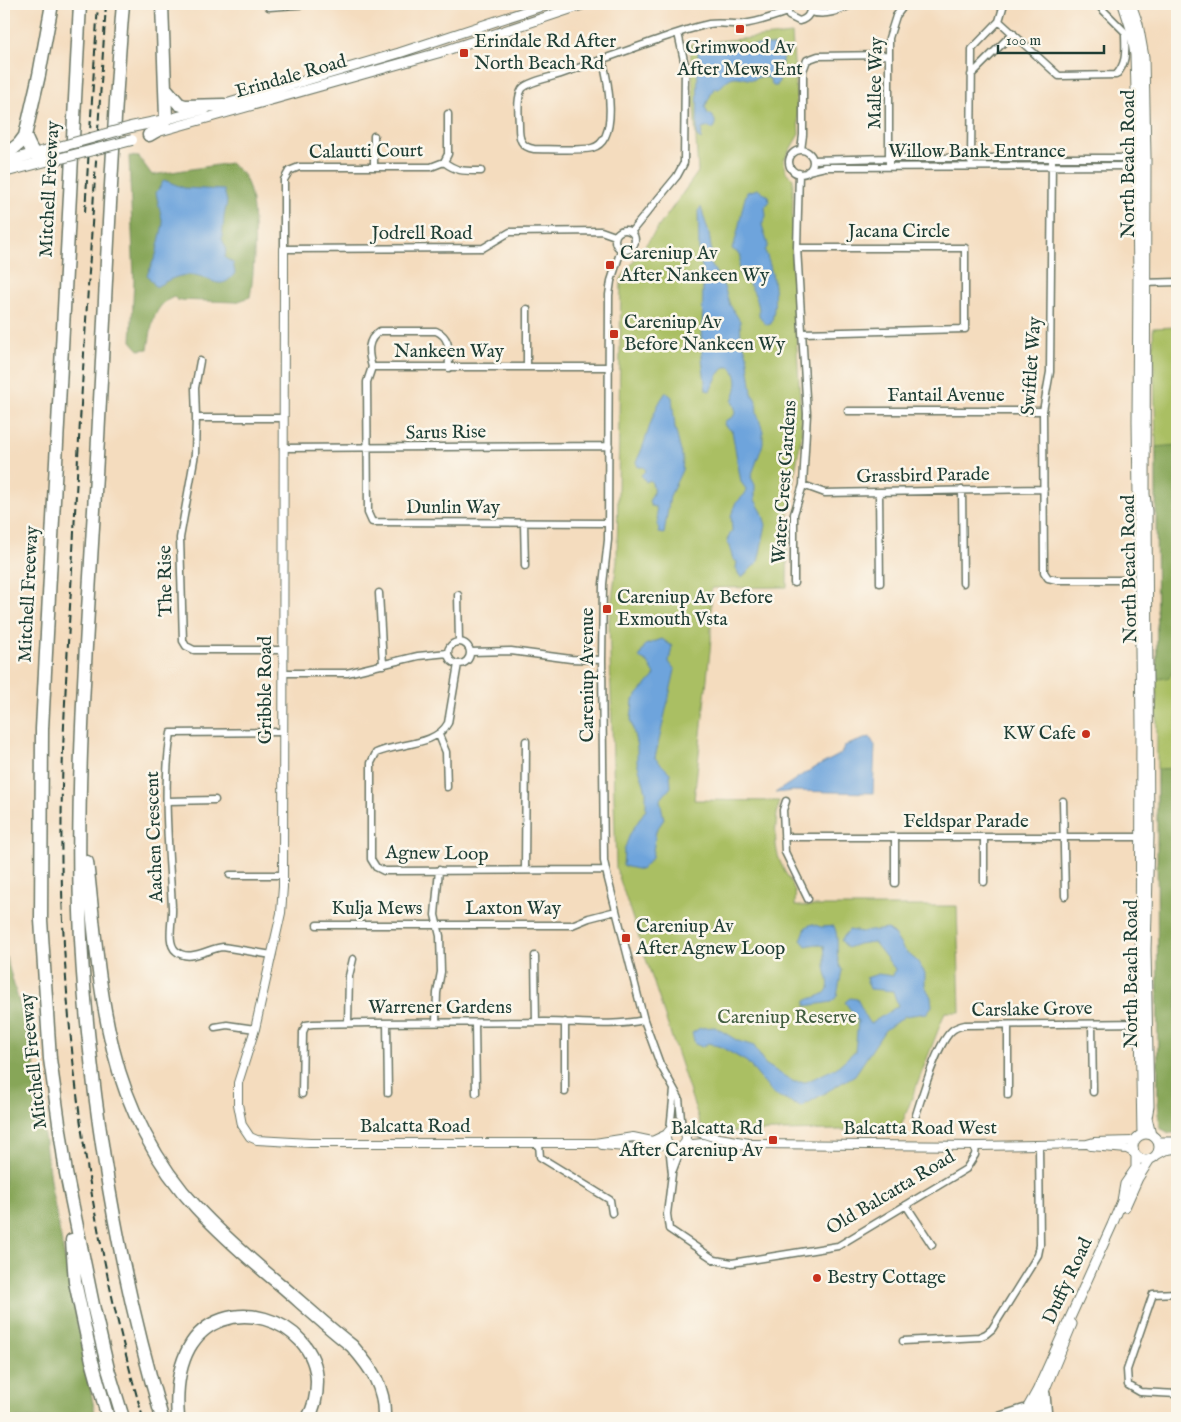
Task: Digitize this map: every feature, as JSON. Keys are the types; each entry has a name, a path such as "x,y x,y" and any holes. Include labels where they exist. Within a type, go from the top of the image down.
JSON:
{"highway":[{"path":"4,156 19,144 25,136 52,4"},
{"name":"Mitchell Freeway","path":"80,4 42,729 41,920 50,1059 66,1172 93,1305 108,1368 123,1418"},
{"path":"123,4 115,112 85,657 80,810 80,934 92,1072 109,1187 143,1349 162,1418"},
{"path":"150,135 161,128 165,120 166,89 162,4"},
{"path":"166,89 180,104 185,106 224,104"},
{"path":"25,136 33,153 38,157 55,159"},
{"path":"80,810 104,996 113,1049 123,1085 140,1123 162,1165 196,1207 235,1246 352,1346 368,1364 380,1389 387,1415"},
{"path":"66,1172 75,1282 92,1361 108,1418"},
{"path":"178,1418 176,1396 178,1379 181,1366 190,1347 212,1325 226,1319 248,1316 266,1318 283,1326 292,1332 308,1349 315,1367 317,1388 308,1418"},
{"path":"1044,1394 1046,1418"},
{"path":"1001,1418 1027,1415"}],"main road":[{"name":"Erindale Road","path":"4,162 224,104 399,53 537,6 548,4"},
{"name":"Erindale Road","path":"4,172 132,140 429,56 585,4"},
{"name":"North Beach Road","path":"1122,4 1131,29 1135,55 1142,162"},
{"name":"North Beach Road","path":"1131,4 1140,34 1144,57 1142,283 1145,494 1147,511 1146,950 1144,1023 1149,1106 1147,1118 1150,1138"},
{"path":"1150,1138 1158,1149 1153,1157"},
{"path":"1177,1142 1150,1138 1134,1141 1133,1149 1135,1154 1142,1160 1153,1157 1165,1150 1177,1148"},
{"name":"Duffy Road","path":"1027,1415 1112,1225 1122,1201 1125,1184 1136,1168 1135,1154"},
{"name":"Duffy Road","path":"1027,1415 1044,1394 1077,1313 1138,1178 1153,1157"}],"street":[{"path":"266,4 269,7 310,4"},
{"path":"788,4 787,12 792,18 799,21 806,18 810,12 809,4"},
{"path":"810,12 826,14 853,4"},
{"name":"Mallee Way","path":"889,167 889,38 896,16 905,4"},
{"path":"970,166 972,49 999,21 1004,4"},
{"path":"999,21 1059,76 1116,75 1122,69 1126,60 1124,32 1097,4"},
{"path":"602,59 608,81 609,130 603,142 591,149 534,149 525,146 521,142 519,125 520,93 526,86 602,59 678,33 711,23 742,24 763,20 787,12"},
{"path":"631,232 677,176 684,163 685,65 678,33"},
{"path":"971,75 1013,33"},
{"path":"801,150 803,71 807,60 818,56 888,55"},
{"name":"Calautti Court","path":"284,249 284,180 289,171 299,167 431,167 444,162 448,154 448,114"},
{"path":"374,136 374,167"},
{"path":"801,150 809,153 813,160 808,171 799,173 793,170 790,159 794,152 801,150"},
{"name":"Willow Bank Entrance","path":"813,160 1052,158 1142,162"},
{"name":"Swiftlet Way","path":"1052,158 1050,372 1043,411 1044,568 1046,576 1057,580 1131,580"},
{"path":"444,162 453,169 461,171 481,170"},
{"name":"Willow Bank Entrance","path":"808,171 824,168 1052,167 1142,162"},
{"name":"Water Crest Gardens","path":"794,583 794,514 803,485 808,414 797,248 799,173"},
{"path":"624,230 631,232 636,238 634,245 629,250 622,250 615,243 615,236 624,230"},
{"name":"Jodrell Road","path":"284,249 483,248 510,232 601,231 615,236"},
{"name":"Jacana Circle","path":"797,248 965,248 965,330 802,333"},
{"name":"Gribble Road","path":"242,1125 238,1104 238,1083 255,1029 272,955 281,913 283,874 284,249"},
{"name":"Careniup Avenue","path":"622,250 610,288 608,523 603,594 602,660 604,852 606,870 644,1020 660,1064 679,1098 682,1130"},
{"path":"1142,283 1177,282"},
{"path":"527,310 527,367"},
{"path":"372,367 369,342 373,335 380,331 436,330 444,334 448,342 449,368"},
{"path":"200,361 195,388 196,418 284,418"},
{"name":"Nankeen Way","path":"367,448 367,382 372,367 609,367"},
{"name":"Fantail Avenue","path":"848,411 1043,411"},
{"name":"The Rise","path":"196,418 195,454 180,538 181,611 184,643 194,650 283,650"},
{"name":"Sarus Rise","path":"283,448 609,446"},
{"name":"Dunlin Way","path":"367,448 368,513 372,522 608,523"},
{"name":"Grassbird Parade","path":"803,485 825,492 1044,489"},
{"path":"962,490 963,583"},
{"path":"879,492 880,583"},
{"path":"524,523 525,566"},
{"path":"378,593 383,665"},
{"path":"458,595 458,642"},
{"path":"458,642 466,645 470,652 465,662 458,664 451,660 448,653 450,647 458,642"},
{"path":"470,652 511,650 571,659 602,660"},
{"path":"283,673 347,673 418,656 448,653"},
{"path":"447,787 446,752 439,735 444,731 448,723 458,664"},
{"name":"Aachen Crescent","path":"272,955 216,947 194,955 182,955 174,949 170,940 173,915 168,836 167,760 171,733 283,732"},
{"name":"Agnew Loop","path":"439,735 412,744 388,747 376,753 371,763 371,858 376,868 384,871 606,870"},
{"path":"525,870 526,741"},
{"path":"168,801 215,800"},
{"path":"1063,800 1065,896"},
{"path":"786,801 783,810 785,852 808,899"},
{"name":"Feldspar Parade","path":"784,837 1145,837"},
{"path":"895,837 895,883"},
{"path":"984,837 984,882"},
{"path":"436,1022 437,993 441,965 440,936 435,900 439,870"},
{"path":"230,874 283,874"},
{"name":"Laxton Way","path":"437,924 572,925 589,918 616,911"},
{"name":"Kulja Mews","path":"317,925 437,924"},
{"path":"535,956 536,1022"},
{"path":"348,1023 349,976 353,959"},
{"name":"Warrener Gardens","path":"302,1094 303,1032 306,1025 436,1022 618,1023 644,1020"},
{"path":"475,1022 476,1093"},
{"path":"565,1022 565,1092"},
{"path":"387,1023 388,1093"},
{"name":"Carslake Grove","path":"916,1115 944,1039 953,1029 965,1025 1144,1023"},
{"path":"1008,1024 1008,1095"},
{"path":"1092,1024 1093,1092"},
{"path":"215,1027 227,1025 255,1029"},
{"path":"672,1174 666,1139 674,1090"},
{"name":"Balcatta Road","path":"242,1125 245,1132 254,1139 310,1144 595,1143 633,1137 652,1140 668,1132"},
{"path":"668,1132 676,1128 682,1130 686,1136 672,1174"},
{"name":"Balcatta Road West","path":"682,1130 691,1130 713,1137 754,1144"},
{"name":"Balcatta Road West","path":"683,1145 697,1142 725,1147 754,1144 976,1146 1087,1144 1094,1142 1134,1141"},
{"name":"Balcatta Road","path":"595,1143 612,1147 637,1148 668,1144"},
{"path":"539,1144 540,1157 610,1200 612,1214"},
{"path":"668,1144 675,1148 683,1145"},
{"name":"Balcatta Road West","path":"1087,1144 1095,1147 1127,1150 1135,1154"},
{"path":"903,1342 978,1336 992,1329 1038,1255 1040,1245 1040,1145"},
{"name":"Old Balcatta Road","path":"672,1174 668,1214 669,1229 715,1260 732,1263 838,1246 966,1168 975,1155 976,1146"},
{"path":"906,1205 932,1245"},
{"path":"1177,1294 1153,1294 1127,1370 1128,1385 1140,1392 1177,1394"}],"green space":[{"name":"Careniup Reserve","path":"792,34 799,134 784,160 786,172 793,179 792,265 802,433 788,511 787,587 711,588 711,641 694,800 779,801 776,823 777,852 795,891 795,906 957,906 960,1012 945,1012 900,1129 715,1132 701,1126 616,868 609,621 617,561 621,279 698,172 690,44"},
{"path":"129,156 139,157 152,175 230,163 246,180 250,191 254,220 254,254 250,297 236,302 177,300 174,297 166,301 157,312 152,326 148,349 139,350 131,341 134,280"},
{"path":"1177,327 1177,1120 1158,1101 1156,447 1153,328"},
{"path":"1177,445 1177,667 1168,678 1157,679 1156,447"},
{"path":"1177,768 1177,1133 1169,1133 1160,1128 1158,1101 1157,769"},
{"path":"6,957 32,1048 51,1187 96,1418 4,1418 4,1037"}],"water":[{"path":"772,45 780,47 784,51 780,77 777,86 773,86 767,77 759,77 753,80 734,77 719,89 714,88 705,107 708,114 712,115 715,121 715,127 712,129 709,127 702,129 701,140 697,137 698,52 701,46"},
{"path":"164,180 184,188 224,190 227,202 222,239 226,248 225,258 233,263 235,273 230,279 220,283 199,276 183,275 156,287 147,275 156,255 163,224 156,193"},
{"path":"758,189 768,196 769,202 765,207 766,216 762,225 768,245 765,251 771,268 775,297 771,324 767,325 760,317 754,292 740,275 741,255 732,249 747,192"},
{"path":"701,207 709,234 712,254 707,260 724,287 730,305 740,321 741,339 747,354 752,393 756,401 757,413 763,431 763,444 751,477 755,485 755,500 762,512 766,525 758,562 742,577 736,568 737,562 733,559 727,540 732,531 731,516 735,504 745,494 746,489 741,482 732,431 724,425 725,421 733,417 736,411 732,401 737,379 731,367 725,367 718,375 710,391 706,390 702,358 703,273 699,250 698,211"},
{"path":"666,392 672,397 675,428 683,460 682,470 670,496 664,534 659,533 656,507 651,506 649,501 653,493 653,485 650,480 646,482 641,475 646,470 643,467 638,467 636,462 656,409"},
{"path":"662,639 672,646 669,662 675,670 655,758 670,773 671,787 660,800 664,819 656,831 652,858 641,870 623,866 624,850 630,834 646,809 646,791 637,762 637,747 631,720 633,700 655,675 648,663 639,658 645,645"},
{"path":"870,737 875,746 873,793 793,791 775,793 805,773 841,754 844,746"},
{"path":"812,924 821,927 834,926 837,937 839,965 842,970 837,996 832,1002 806,1006 806,1001 825,993 828,987 824,946 816,944 806,946 801,940 806,927"},
{"path":"888,929 904,950 917,961 925,973 925,986 931,997 932,1006 927,1013 905,1016 885,1030 855,1075 801,1107 773,1094 747,1062 721,1047 708,1043 702,1047 695,1044 692,1033 700,1028 715,1027 738,1041 754,1046 765,1064 794,1082 806,1082 836,1068 855,1051 858,1021 845,1002 850,998 857,999 870,1024 898,1006 893,991 870,989 866,978 878,974 893,976 895,969 874,942 858,944 847,948 841,940 849,930 862,932"}],"railway":[{"path":"85,212 98,4"},
{"path":"106,4 81,400 67,666 61,844 62,889 69,1023 76,1090 86,1156 110,1288 143,1418"}],"place":[{"name":"Grimwood Av After Mews Ent","path":"740,29"},
{"name":"Erindale Rd After North Beach Rd","path":"464,53"},
{"name":"Careniup Av After Nankeen Wy","path":"610,265"},
{"name":"Careniup Av Before Nankeen Wy","path":"614,334"},
{"name":"Careniup Av Before Exmouth Vsta","path":"607,609"},
{"name":"KW Cafe","path":"1086,734"},
{"name":"Careniup Av After Agnew Loop","path":"626,938"},
{"name":"Balcatta Rd After Careniup Av","path":"773,1140"},
{"name":"Bestry Cottage","path":"817,1278"}]}
